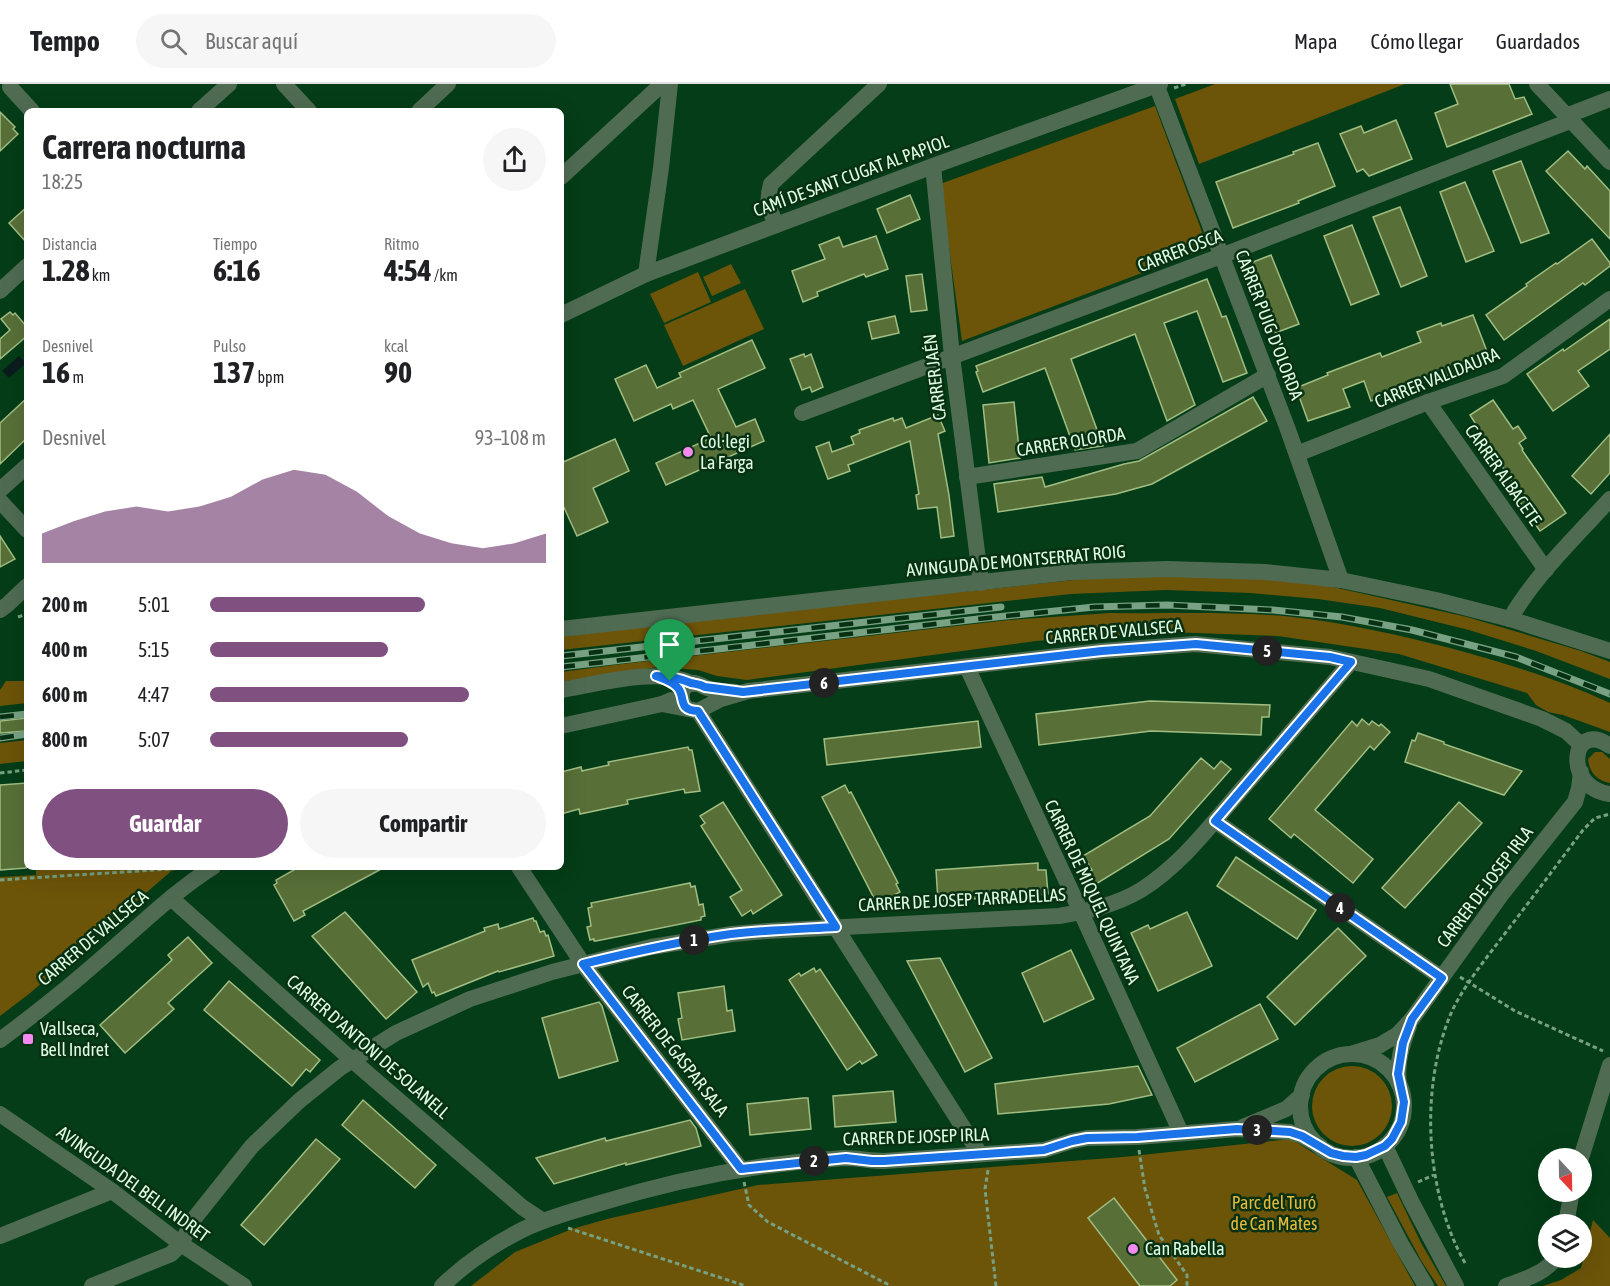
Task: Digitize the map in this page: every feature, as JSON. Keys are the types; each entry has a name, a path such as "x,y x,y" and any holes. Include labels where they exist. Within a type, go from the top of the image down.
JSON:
{"street":[{"path":"202,108 229,84"},
{"path":"284,84 306,108"},
{"path":"422,108 448,84"},
{"path":"564,174 662,84"},
{"path":"646,274 670,84"},
{"path":"776,225 767,197 771,184 879,84"},
{"name":"CAMÍ DE SANT CUGAT AL PAPIOL","path":"564,314 646,274 1158,84"},
{"name":"CARRER PUIG D'OLORDA","path":"1158,84 1221,256 1268,375 1341,579"},
{"path":"1537,84 1610,162"},
{"path":"8,89 29,108"},
{"name":"CARRER OSCA","path":"802,413 1221,256 1568,118 1610,99"},
{"name":"CARRER JAÉN","path":"933,166 952,356 981,583"},
{"path":"0,291 24,269"},
{"name":"CARRER VALLDAURA","path":"1297,454 1428,402 1503,376 1610,299"},
{"name":"CARRER OLORDA","path":"967,477 1137,451 1268,375"},
{"name":"CARRER ALBACETE","path":"1428,402 1546,570"},
{"path":"0,490 24,469"},
{"path":"1510,619 1519,603 1546,570 1610,499"},
{"path":"0,501 24,527"},
{"name":"AVINGUDA DE MONTSERRAT ROIG","path":"564,629 1072,572 1167,569 1265,572 1341,579 1510,619 1610,651"},
{"path":"4,608 24,589"},
{"path":"4,608 24,603"},
{"name":"CARRER DE VALLSECA","path":"564,725 693,698 721,699 743,692 1102,651 1196,644 1330,657 1429,679 1542,718 1581,745"},
{"name":"CARRER DE JOSEP TARRADELLAS","path":"181,1244 194,1220 252,1146 299,1101 340,1068 396,1033 470,999 552,972 651,947 732,934 1059,916 1118,902 1142,889 1174,865 1215,821 1351,662"},
{"name":"CARRER DE MIQUEL QUINTANA","path":"967,667 1181,1133"},
{"path":"564,689 641,676 673,677 686,680 693,698 836,927 985,1154"},
{"path":"1604,793 1588,784 1576,756 1581,745 1594,740 1608,740"},
{"path":"1570,808 1578,796 1581,772"},
{"path":"1570,808 1581,800 1604,793"},
{"name":"CARRER DE JOSEP IRLA","path":"1351,1054 1380,1045 1397,1035 1412,1019 1501,895 1570,808"},
{"path":"1215,821 1445,973"},
{"name":"CARRER DE GASPAR SALA","path":"521,870 583,964 741,1169"},
{"name":"CARRER DE VALLSECA","path":"0,1040 206,871"},
{"name":"CARRER D'ANTONI DE SOLANELL","path":"171,898 352,1060 522,1207 543,1221"},
{"path":"1237,1129 1290,1132 1337,1155 1356,1157 1385,1146 1392,1139 1401,1122 1404,1102 1399,1083 1399,1060 1412,1019"},
{"path":"1320,1146 1307,1132 1300,1104 1306,1082 1315,1070 1332,1058 1361,1054 1380,1062 1399,1083"},
{"path":"1583,1148 1610,1065"},
{"path":"1237,1129 1287,1109 1302,1095"},
{"name":"AVINGUDA DEL BELL INDRET","path":"0,1114 112,1191 181,1244 244,1286"},
{"name":"CARRER DE JOSEP IRLA","path":"442,1286 458,1271 489,1249 525,1228 622,1196 685,1180 741,1169 846,1158 872,1161 1044,1150 1087,1138 1137,1137 1237,1129"},
{"path":"1385,1146 1456,1286"},
{"path":"1356,1157 1406,1253 1426,1286"},
{"path":"0,1236 112,1191"},
{"path":"92,1286 171,1254 181,1244"},
{"path":"1506,1286 1539,1274 1547,1268"}],"path":[{"path":"0,773 24,770"},
{"path":"1466,1263 1453,1238 1439,1194 1432,1159 1430,1119 1434,1074 1441,1046 1452,1012 1468,982 1583,830 1595,818 1610,814"},
{"path":"0,880 154,870"},
{"path":"1445,973 1468,982 1515,1011 1610,1054"},
{"path":"1137,1137 1145,1189 1159,1235 1187,1275 1186,1286"},
{"path":"985,1154 985,1189 996,1286"},
{"path":"741,1169 749,1205 768,1222 891,1286"},
{"path":"543,1221 746,1286"}],"green space":[{"path":"1215,84 1405,84 1199,164 1175,99"},
{"path":"1155,106 1208,248 962,341 940,184"},
{"path":"731,264 741,283 712,296 703,277"},
{"path":"698,272 711,302 664,323 650,294"},
{"path":"745,289 764,329 683,366 664,325"},
{"path":"1235,576 1324,585 1467,617 1581,651 1610,662 1610,679 1536,651 1469,630 1380,608 1318,599 1250,593 1166,590 1071,594 564,650 564,636 1102,577"},
{"path":"1110,613 1225,613 1293,617 1353,626 1471,654 1571,686 1610,703 1610,732 1548,712 1536,705 1527,693 1399,654 1278,636 1167,632 1036,641 747,680 717,676 698,670 658,667 564,682 564,672 1009,620"},
{"path":"6,681 24,681 24,703 0,706 0,690"},
{"path":"24,740 24,761 0,764 0,743"},
{"path":"1595,752 1602,752 1610,759 1610,783 1594,775 1590,768 1588,759"},
{"path":"36,870 173,870 29,994 0,1016 0,877 36,875"},
{"path":"1344,1066 1360,1066 1381,1077 1392,1098 1392,1114 1381,1135 1360,1146 1344,1146 1330,1140 1318,1128 1312,1114 1312,1098 1318,1084 1330,1072"},
{"name":"Parc del Turó de Can Mates","path":"1291,1139 1357,1180 1415,1286 471,1286 515,1252 572,1229 758,1185 1123,1157"},
{"path":"1397,1193 1421,1243 1446,1286 1438,1286 1422,1262 1387,1197"},
{"path":"1593,1220 1610,1238 1610,1286 1543,1286 1561,1280 1581,1268 1592,1268"}],"shaded area":[{"path":"19,356 24,361 24,365 9,378 2,371"}],"building":[{"path":"1450,84 1509,84 1515,99 1524,97 1532,114 1447,147 1435,113 1458,104"},
{"path":"0,112 15,127 13,129 18,134 0,151"},
{"path":"1396,120 1412,159 1369,176 1363,169 1357,172 1340,134 1361,126 1364,133"},
{"path":"1318,143 1335,186 1298,201 1299,203 1233,228 1216,182"},
{"path":"1568,151 1585,169 1587,166 1610,191 1610,239 1546,171"},
{"path":"1521,161 1549,233 1521,243 1493,171"},
{"path":"1465,182 1494,251 1466,262 1440,192"},
{"path":"910,195 920,219 887,233 877,209"},
{"path":"1400,207 1427,276 1401,287 1373,217"},
{"path":"24,210 24,240 9,223"},
{"path":"1352,225 1379,294 1351,305 1324,236"},
{"path":"876,236 888,269 866,277 864,274 817,292 818,296 803,302 792,271 825,259 819,245 839,237 843,247"},
{"path":"1592,239 1610,266 1504,340 1486,315 1527,286 1526,284"},
{"path":"1271,255 1299,324 1275,333 1248,264"},
{"path":"922,274 927,310 911,312 906,276"},
{"path":"1207,279 1222,317 1226,316 1247,373 1223,382 1197,311 1164,323 1195,405 1167,421 1135,334 1071,359 1103,446 1075,450 1045,368 983,392 976,366"},
{"path":"10,312 13,315 15,313 24,324 24,339 0,359 0,339 10,330 1,319"},
{"path":"1473,315 1488,354 1457,366 1459,371 1435,380 1433,374 1394,389 1395,392 1371,401 1364,381 1343,389 1350,407 1308,421 1296,388 1328,375 1327,373 1380,353 1382,357 1421,342 1417,332"},
{"path":"895,316 899,333 872,339 868,322"},
{"path":"1610,319 1610,349 1578,371 1589,386 1553,411 1527,374"},
{"path":"752,340 765,368 718,389 736,427 755,419 764,441 666,485 656,463 711,438 693,400 673,409 671,404 634,421 615,379 646,365 657,388 681,377 679,373"},
{"path":"804,354 805,357 811,354 823,387 812,392 810,387 802,390 790,359"},
{"path":"1253,397 1267,421 1152,484 1116,494 998,512 994,484 1042,477 1045,487 1139,461"},
{"path":"1493,400 1513,429 1518,426 1526,438 1519,443 1522,450 1566,513 1540,531 1508,485 1512,482 1470,415"},
{"path":"24,401 24,441 0,464 0,423"},
{"path":"1014,402 1020,458 989,463 983,405"},
{"path":"938,415 945,431 938,434 954,536 941,538 937,507 918,509 916,495 919,494 910,441 848,465 850,471 828,479 816,447 829,442 832,452 854,444 851,437 860,433 859,430 893,418 894,421 902,418 906,428"},
{"path":"1610,434 1610,473 1591,494 1572,476"},
{"path":"615,439 629,471 593,488 608,522 577,536 564,508 564,462"},
{"path":"0,536 15,559 0,567"},
{"path":"1150,701 1270,705 1269,717 1262,717 1261,735 1151,731 1039,745 1036,714"},
{"path":"24,718 24,731 0,733 0,721"},
{"path":"1362,719 1369,725 1372,721 1379,726 1381,724 1390,732 1374,750 1370,746 1315,810 1373,859 1353,883 1294,834 1291,838 1269,819 1352,721 1357,726"},
{"path":"978,721 981,747 827,765 824,739"},
{"path":"1418,733 1522,771 1504,795 1405,762 1412,740 1415,741"},
{"path":"688,747 692,750 700,791 685,793 684,789 627,800 628,804 580,814 579,809 564,813 564,771 581,767 582,771 609,765 608,762"},
{"path":"1201,758 1214,769 1221,761 1231,769 1169,839 1096,884 1089,872 1092,870 1083,856 1150,816"},
{"path":"24,783 24,868 0,870 0,785"},
{"path":"845,785 849,793 851,792 898,883 896,884 900,892 877,904 822,797"},
{"path":"723,802 782,895 753,914 751,910 742,916 730,897 742,890 701,826 705,823 700,816"},
{"path":"1459,802 1482,823 1405,908 1382,888"},
{"path":"1236,857 1316,910 1297,939 1217,886"},
{"path":"1038,863 1038,870 1046,870 1048,894 938,901 936,870"},
{"path":"294,870 379,870 303,911 305,915 294,921 274,885 277,883 276,880"},
{"path":"690,883 691,887 695,886 699,905 703,904 705,916 701,917 701,920 596,941 590,940 587,927 591,926 588,908 592,907 591,903"},
{"path":"345,912 417,992 386,1019 312,936"},
{"path":"1187,912 1212,966 1158,991 1131,933 1148,925 1150,929"},
{"path":"533,918 540,932 544,931 546,936 548,935 554,956 498,971 436,996 434,992 432,993 428,983 423,987 412,960 485,931 484,928 498,924 499,929"},
{"path":"1338,928 1366,956 1295,1025 1267,997"},
{"path":"188,937 212,963 168,1003 174,1009 125,1053 100,1025 172,960 168,955"},
{"path":"1071,950 1094,999 1044,1022 1022,973"},
{"path":"940,958 992,1058 965,1072 907,961"},
{"path":"814,968 816,972 820,969 877,1055 862,1064 860,1061 847,1070 789,980 799,973 801,976"},
{"path":"229,981 320,1060 310,1072 306,1069 292,1086 204,1010"},
{"path":"724,986 727,1011 732,1010 735,1031 682,1040 678,1019 682,1018 678,993"},
{"path":"599,1002 618,1061 559,1078 542,1018"},
{"path":"1260,1004 1278,1039 1195,1082 1177,1048"},
{"path":"1138,1066 1152,1095 1109,1104 998,1114 995,1084"},
{"path":"893,1091 896,1122 835,1127 833,1096"},
{"path":"808,1098 811,1129 750,1135 747,1104"},
{"path":"363,1100 436,1165 415,1188 342,1125"},
{"path":"690,1120 696,1128 701,1146 626,1165 626,1163 554,1184 536,1158 605,1138 606,1141"},
{"path":"316,1139 340,1159 264,1245 241,1225"},
{"name":"Can Rabella","path":"1114,1198 1177,1280 1170,1286 1140,1286 1088,1218"}],"railway":[{"path":"564,667 1094,607 1167,605 1273,610 1342,617 1412,630 1516,657 1610,694"},
{"path":"564,656 1001,607"},
{"path":"0,717 24,714"},
{"path":"0,738 24,734"}],"place":[{"name":"Col·legi La Farga","path":"688,452"},
{"name":"Vallseca, Bell Indret","path":"28,1039"},
{"name":"Can Rabella","path":"1133,1249"}],"route":[{"path":"1196,644 1330,657 1351,662 1215,821 1442,978 1412,1019 1403,1043 1398,1074 1404,1112 1392,1139 1376,1151 1356,1157 1331,1153 1302,1136 1290,1132 1237,1129 1137,1137 1087,1138 1044,1150 884,1161 846,1158 741,1169 583,964 651,947 732,934 836,927 698,711 684,706 681,699 682,693 670,681 656,676 673,677 705,687 743,692 1102,651 1196,644"}]}
